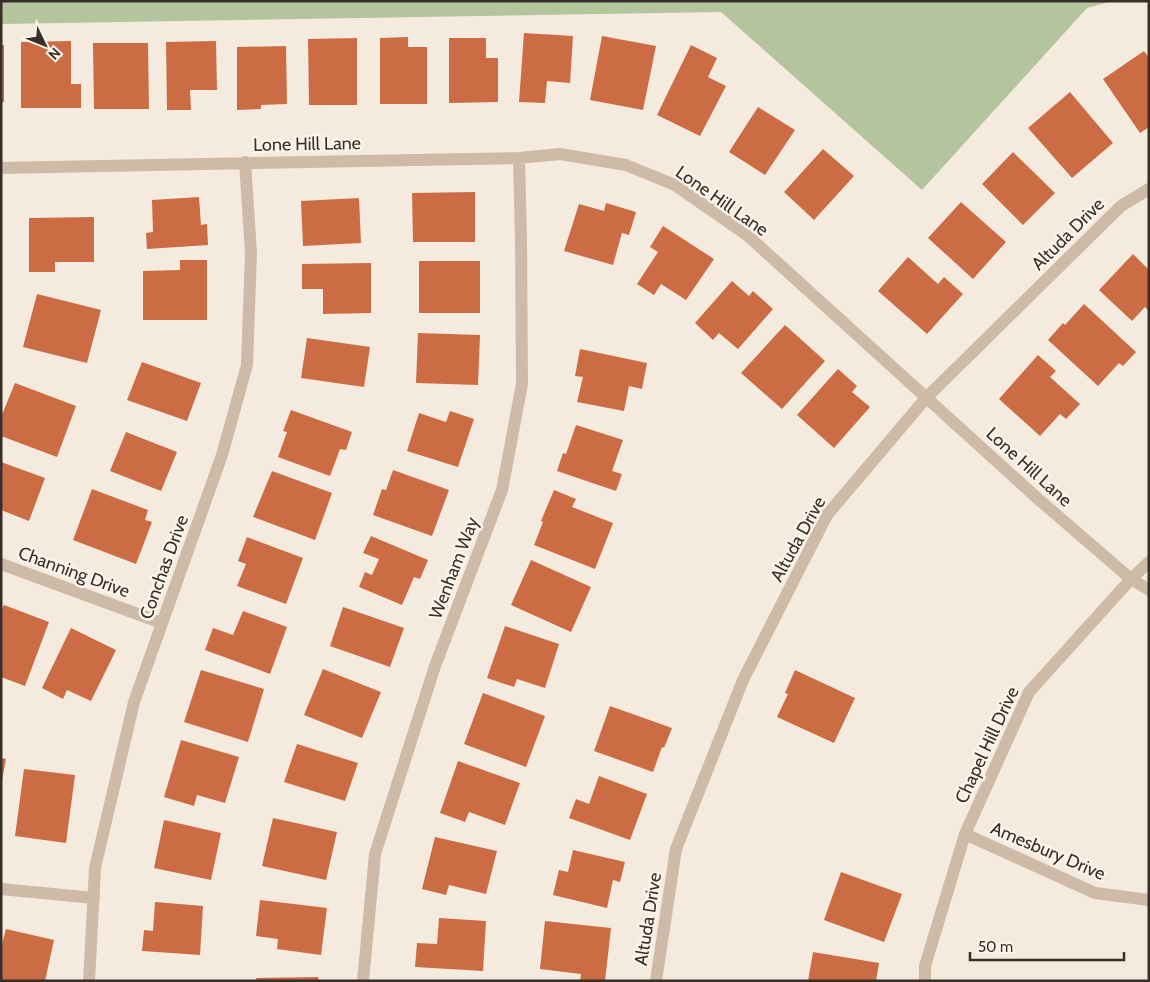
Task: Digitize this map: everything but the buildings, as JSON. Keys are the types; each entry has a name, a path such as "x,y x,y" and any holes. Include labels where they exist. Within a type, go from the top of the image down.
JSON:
{"street":[{"name":"Lone Hill Lane","path":"1,168 519,158 560,154 626,165 675,185 747,235 1037,498 1131,578 1149,590"},
{"name":"Wenham Way","path":"363,981 374,854 435,666 504,481 522,384 519,158"},
{"name":"Conchas Drive","path":"89,981 95,868 134,702 222,455 247,365 251,253 245,162"},
{"name":"Altuda Drive","path":"656,981 676,849 743,680 827,515 926,398 1121,206 1149,189"},
{"name":"Chapel Hill Drive","path":"925,981 925,966 965,834 1029,692 1131,578 1149,562"},
{"name":"Channing Drive","path":"1,564 162,623"},
{"name":"Amesbury Drive","path":"965,834 1095,893 1149,900"},
{"path":"1,889 94,898"}],"green space":[{"path":"1,1 1112,1 1087,8 922,190 721,12 1,24"}]}
